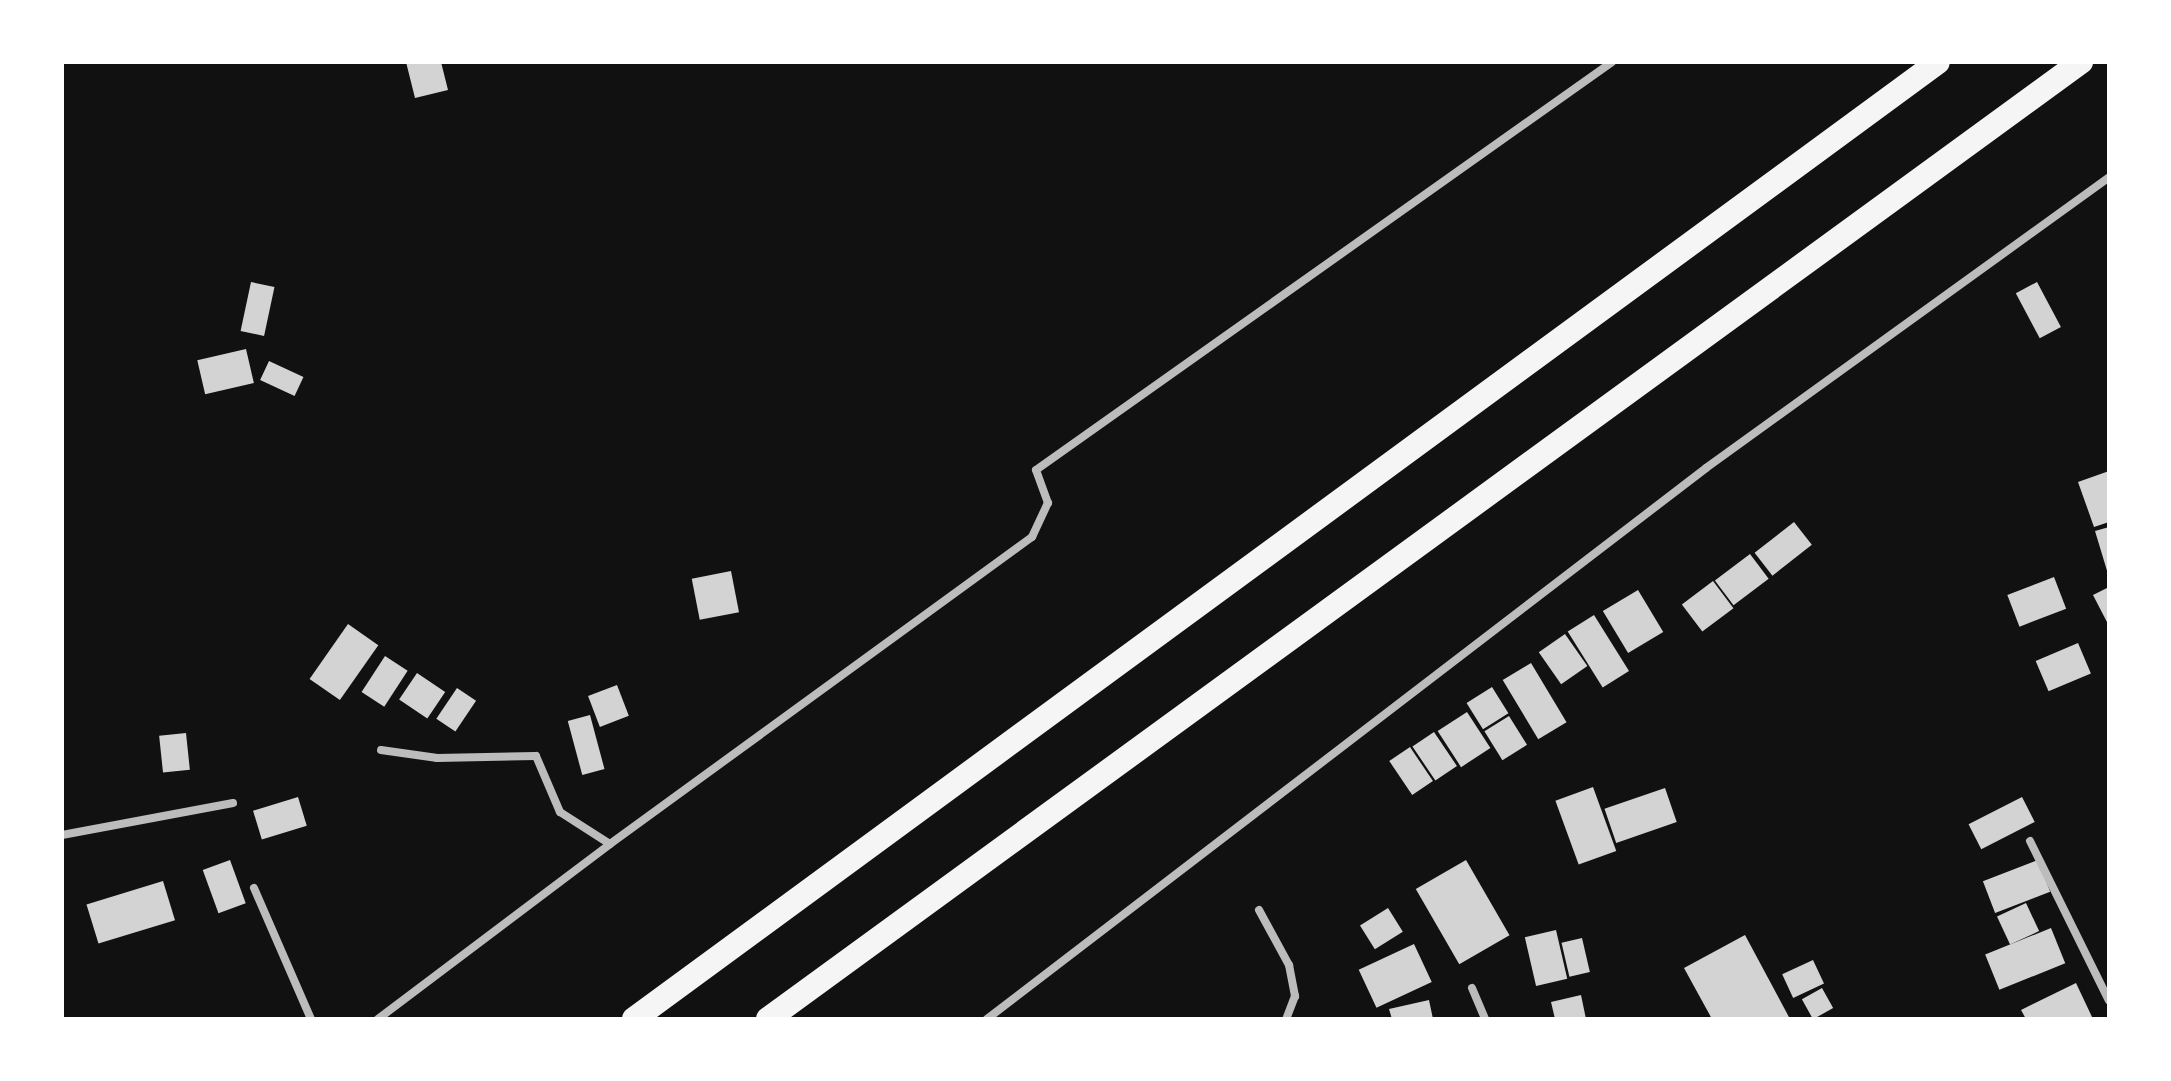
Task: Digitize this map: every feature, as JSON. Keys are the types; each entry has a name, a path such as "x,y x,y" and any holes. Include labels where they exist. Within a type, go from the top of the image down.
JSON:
{"highway":[{"path":"634,1019 1938,62"},
{"path":"768,1019 2081,62"}],"street":[{"path":"378,1019 610,844 1032,537 1048,503 1036,470 1612,62"},
{"path":"987,1019 1706,468 2109,177"},
{"path":"381,750 437,758 536,756 560,812 610,844"},
{"path":"62,835 233,803"},
{"path":"2030,841 2109,1001"},
{"path":"254,888 311,1019"},
{"path":"1259,910 1289,965 1295,996 1286,1019"},
{"path":"1472,988 1485,1019"}],"building":[{"path":"406,62 441,62 448,90 415,98"},
{"path":"251,282 274,287 264,336 241,331"},
{"path":"2037,282 2061,327 2040,338 2016,293"},
{"path":"246,349 254,383 205,394 197,360"},
{"path":"269,361 303,377 295,396 260,380"},
{"path":"2109,471 2109,522 2094,527 2078,482"},
{"path":"1794,522 1812,545 1772,576 1755,553"},
{"path":"2109,527 2109,574 2108,574 2095,531"},
{"path":"1750,554 1769,579 1734,605 1715,580"},
{"path":"731,571 739,612 700,620 692,579"},
{"path":"2054,577 2066,609 2020,627 2007,595"},
{"path":"1713,581 1733,608 1702,632 1682,604"},
{"path":"2109,587 2109,626 2093,595"},
{"path":"1638,590 1663,632 1628,653 1603,611"},
{"path":"1594,615 1629,671 1603,687 1568,631"},
{"path":"348,624 378,645 340,700 310,679"},
{"path":"1565,634 1587,666 1561,684 1539,652"},
{"path":"2078,643 2091,673 2049,691 2036,661"},
{"path":"385,656 408,671 384,707 362,692"},
{"path":"1531,663 1567,722 1538,739 1503,680"},
{"path":"417,673 445,692 427,719 399,700"},
{"path":"617,685 629,716 600,727 588,696"},
{"path":"1492,687 1508,713 1483,729 1467,703"},
{"path":"457,688 476,701 455,732 436,719"},
{"path":"1467,712 1490,748 1461,767 1438,731"},
{"path":"590,715 604,769 582,775 568,721"},
{"path":"1509,716 1527,745 1502,760 1484,731"},
{"path":"1434,732 1457,766 1435,781 1412,747"},
{"path":"186,733 190,770 163,773 159,736"},
{"path":"1410,747 1433,781 1412,795 1389,761"},
{"path":"1593,787 1616,851 1579,865 1555,801"},
{"path":"1665,788 1677,822 1616,843 1604,809"},
{"path":"298,797 307,826 262,839 253,811"},
{"path":"2022,797 2035,822 1981,849 1969,824"},
{"path":"230,860 246,903 218,913 203,870"},
{"path":"1466,860 1510,935 1459,964 1416,889"},
{"path":"2038,860 2050,892 1995,913 1983,881"},
{"path":"163,881 175,920 98,944 86,904"},
{"path":"2026,903 2039,931 2010,945 1997,917"},
{"path":"1388,908 1403,932 1375,949 1360,925"},
{"path":"2051,928 2065,963 1999,990 1985,955"},
{"path":"1556,930 1567,979 1536,986 1525,937"},
{"path":"1745,935 1790,1019 1712,1019 1684,968"},
{"path":"1582,938 1590,972 1569,977 1562,943"},
{"path":"1414,944 1432,982 1376,1008 1359,970"},
{"path":"1813,960 1824,984 1793,998 1782,974"},
{"path":"2076,983 2093,1019 2026,1019 2021,1010"},
{"path":"1822,988 1833,1008 1813,1019 1802,999"},
{"path":"1581,995 1586,1019 1555,1019 1551,1002"},
{"path":"1429,1000 1433,1019 1392,1019 1389,1009"}]}
